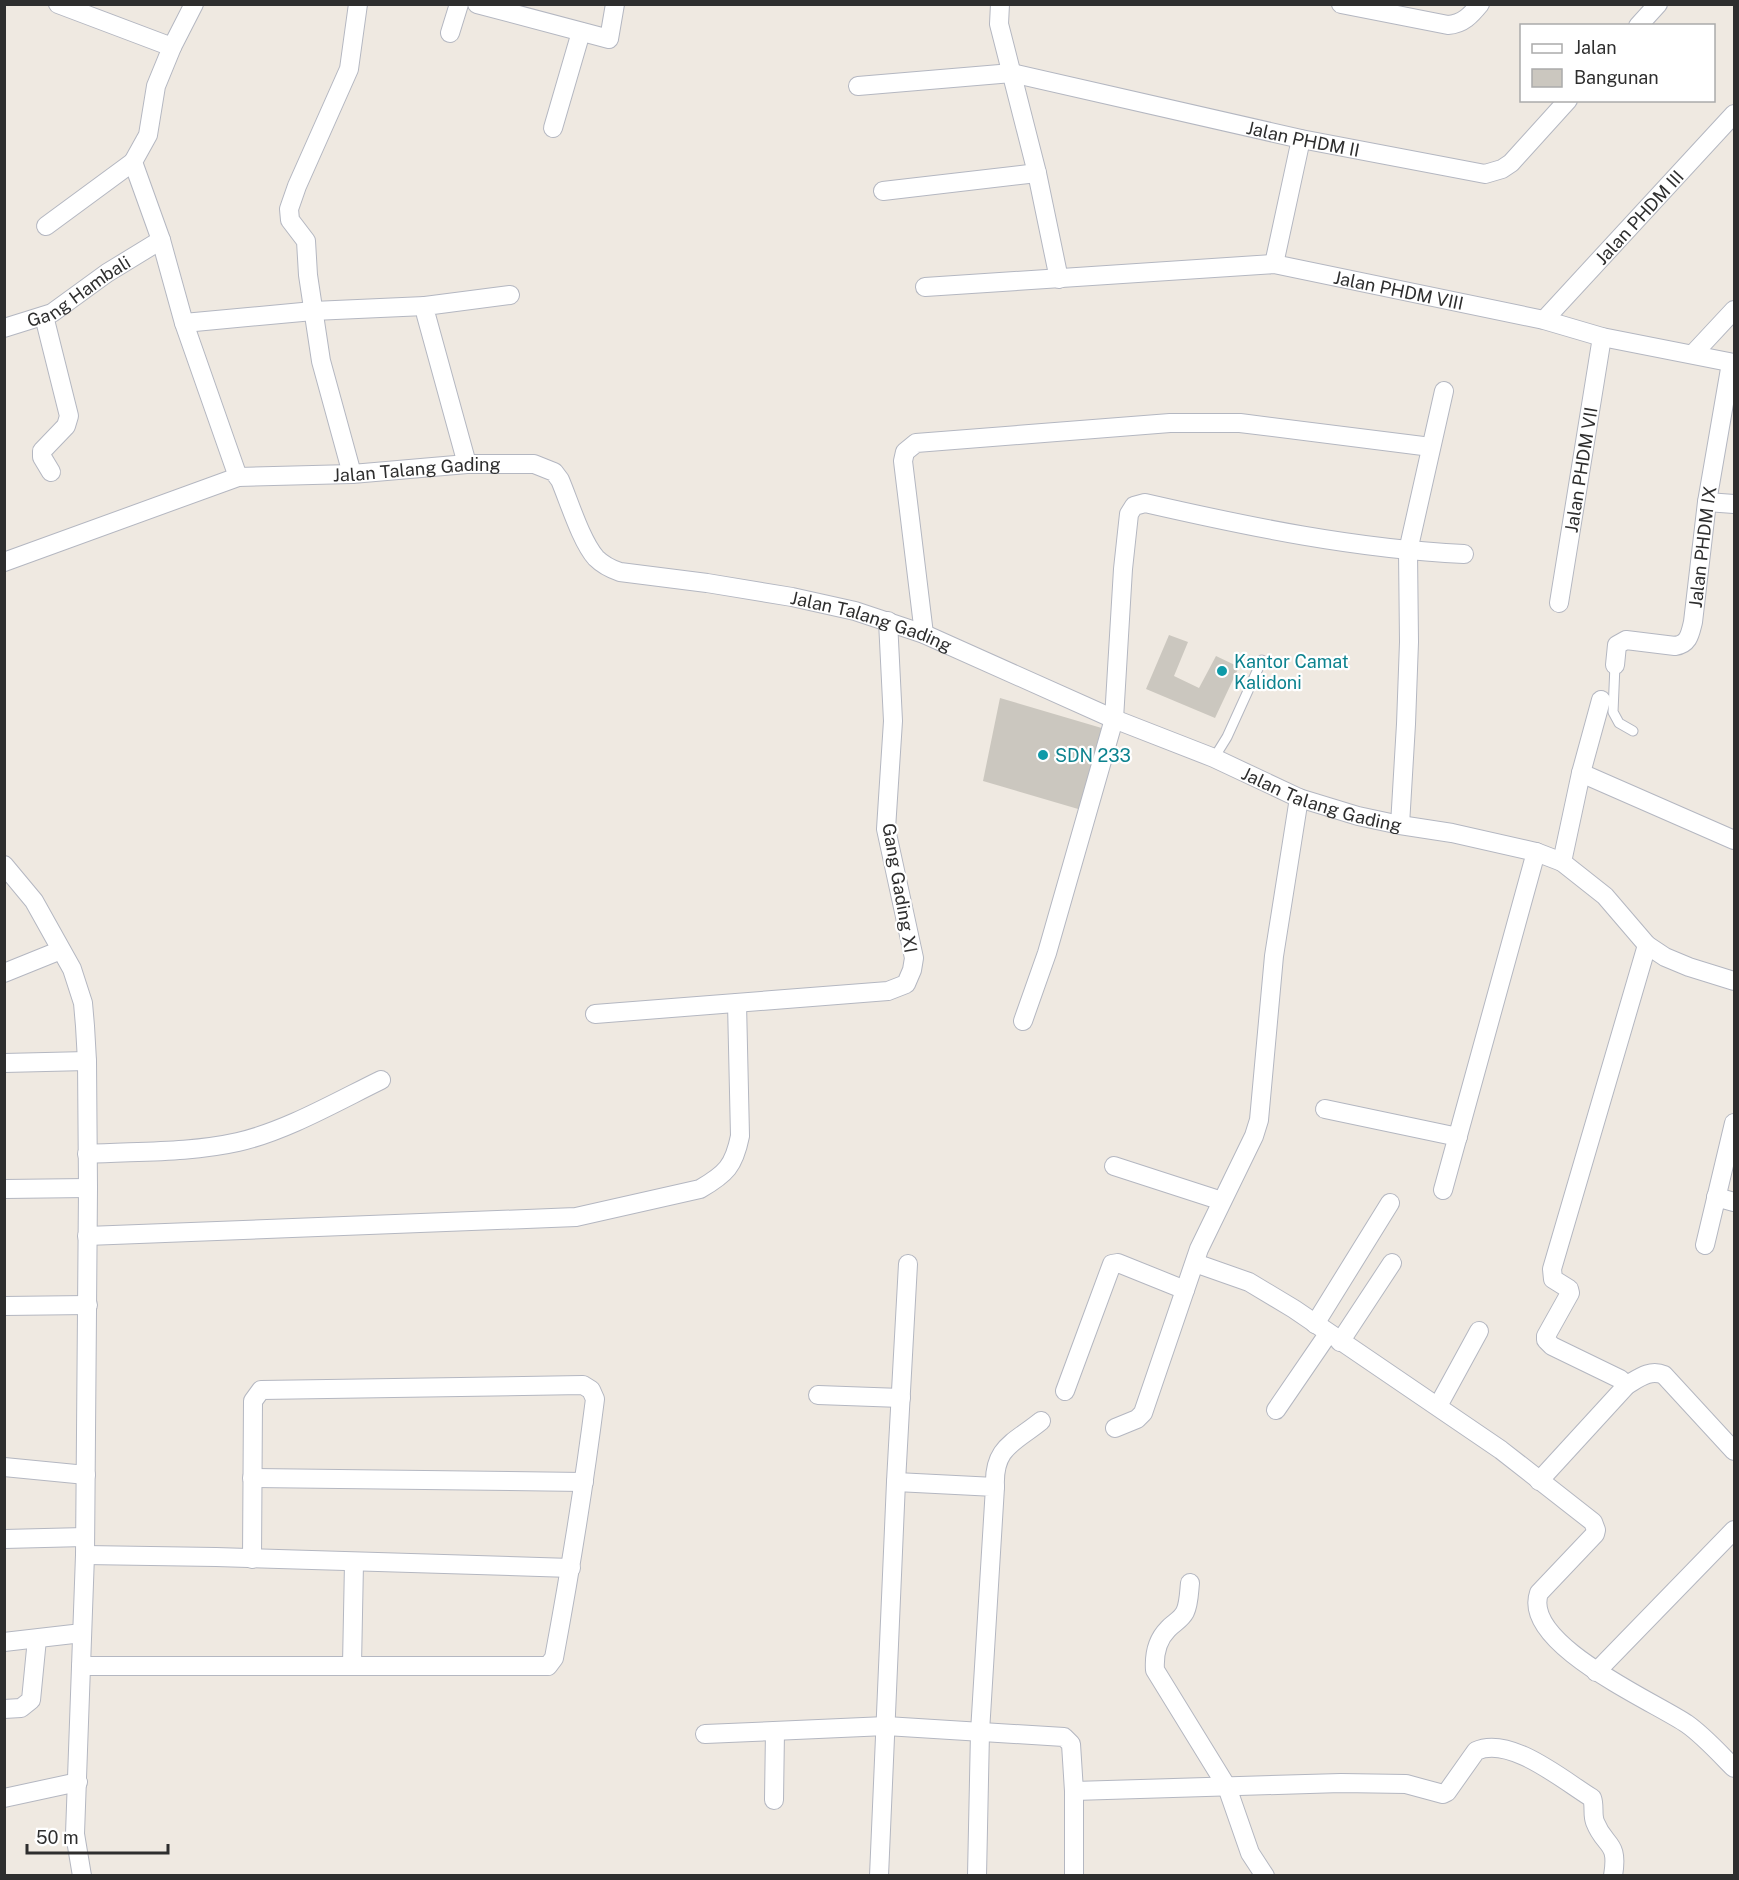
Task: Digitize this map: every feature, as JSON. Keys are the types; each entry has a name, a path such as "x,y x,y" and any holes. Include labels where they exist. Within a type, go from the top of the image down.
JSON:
{"street":[{"path":"58,4 172,47"},
{"path":"46,226 133,162 148,135 156,86 172,47 194,4"},
{"path":"351,474 321,361 306,241 290,220 289,209 349,69 358,4"},
{"path":"450,33 459,4"},
{"path":"477,4 609,39 615,4"},
{"path":"1000,4 999,24 1037,173 1059,279"},
{"path":"1351,6 1448,25 1468,17 1480,4"},
{"path":"1640,24 1658,4"},
{"path":"553,128 581,32"},
{"name":"Jalan PHDM II","path":"858,86 1012,73 1301,139 1485,174 1502,169 1511,163 1566,102"},
{"name":"Jalan PHDM III","path":"1544,320 1607,249 1734,114"},
{"path":"1274,264 1301,139"},
{"path":"133,162 155,243 238,477"},
{"path":"883,191 1037,173"},
{"name":"Gang Hambali","path":"4,328 52,313 107,273 155,243"},
{"name":"Jalan PHDM VIII","path":"925,287 1274,264 1544,320 1602,336 1733,363"},
{"path":"184,323 313,311 425,306 510,295"},
{"path":"425,306 467,464"},
{"path":"1693,354 1734,310"},
{"path":"44,316 69,416 66,426 42,451 42,457 51,472"},
{"name":"Jalan PHDM VII","path":"1559,603 1602,336"},
{"name":"Jalan PHDM IX","path":"1615,665 1617,645 1626,640 1675,646 1688,640 1693,622 1707,502 1733,363"},
{"path":"1400,825 1407,689 1408,551 1444,391"},
{"path":"924,634 903,461 905,452 916,444 1170,423 1240,423 1431,447"},
{"name":"Jalan Talang Gading","path":"4,562 238,477 351,474 467,464 534,464 554,472 560,480 594,556 609,568 620,573 707,583 792,597 888,621 924,634 1114,719 1214,758 1299,798 1358,816 1452,833 1536,852 1562,862 1605,897 1647,945 1673,961 1734,981"},
{"path":"1707,502 1734,504"},
{"path":"1023,1021 1047,953 1114,719 1123,569 1129,514 1137,505 1145,503 1290,534 1408,551 1464,554"},
{"name":"Gang Gading XI","path":"595,1014 888,992 906,984 910,978 914,958 886,829 893,721 888,621"},
{"path":"1562,862 1581,773 1601,700"},
{"path":"1581,773 1734,840"},
{"path":"1115,1428 1137,1419 1143,1413 1195,1263 1254,1136 1259,1120 1274,956 1299,798"},
{"path":"1443,1190 1536,852"},
{"path":"4,865 34,901 72,969 83,1003 87,1061 88,1305 85,1546 75,1834 82,1875"},
{"path":"1627,1385 1620,1379 1552,1346 1546,1339 1546,1334 1570,1294 1569,1289 1553,1279 1552,1269 1647,945"},
{"path":"4,973 61,950"},
{"path":"87,1236 576,1217 700,1189 715,1181 729,1168 736,1154 740,1136 737,1003"},
{"path":"4,1063 87,1061"},
{"path":"87,1154 203,1148 239,1142 273,1130 381,1080"},
{"path":"1324,1109 1458,1137"},
{"path":"1705,1245 1734,1123"},
{"path":"1114,1166 1222,1201"},
{"path":"4,1190 88,1188"},
{"path":"1716,1197 1734,1202"},
{"path":"1276,1410 1327,1333 1390,1203"},
{"path":"1065,1391 1112,1264 1118,1263 1185,1290"},
{"path":"1195,1263 1249,1282 1438,1406 1501,1450 1593,1522 1596,1526 1595,1534 1539,1593 1536,1605 1546,1628 1596,1672 1688,1725 1734,1768"},
{"path":"1327,1333 1392,1263"},
{"path":"879,1875 908,1264"},
{"path":"4,1306 88,1305"},
{"path":"1438,1406 1479,1331"},
{"path":"1539,1481 1627,1385 1644,1374 1652,1372 1664,1375 1734,1451"},
{"path":"81,1666 548,1666 554,1658 571,1569 595,1399 591,1390 583,1385 261,1390 253,1401 252,1559"},
{"path":"818,1395 902,1398"},
{"path":"977,1875 980,1732 994,1473 1000,1455 1009,1444 1041,1421"},
{"path":"4,1467 86,1475"},
{"path":"252,1478 584,1482"},
{"path":"896,1482 995,1487"},
{"path":"1596,1672 1734,1530"},
{"path":"4,1539 252,1559 571,1569"},
{"path":"352,1665 354,1563"},
{"path":"1190,1583 1186,1611 1168,1628 1159,1643 1155,1670 1227,1787 1250,1853 1265,1875"},
{"path":"4,1642 82,1633"},
{"path":"4,1709 21,1708 31,1700 37,1639"},
{"path":"705,1734 886,1726 1064,1737 1071,1744 1074,1791 1074,1875"},
{"path":"774,1800 775,1731"},
{"path":"1074,1791 1341,1783 1406,1784 1443,1794 1447,1792 1476,1751 1487,1748 1501,1749 1521,1755 1538,1764 1592,1798 1596,1825 1614,1852 1613,1875"},
{"path":"4,1798 78,1782"}],"lane":[{"path":"1214,758 1227,737 1262,660"},
{"path":"1615,665 1613,712 1619,723 1633,730"}],"building":[{"name":"Kantor Camat Kalidoni","path":"1169,635 1188,642 1174,676 1199,688 1216,656 1239,667 1215,718 1146,689"},
{"name":"SDN 233","path":"1000,698 1105,729 1085,811 983,781"}],"place":[{"name":"Kantor Camat Kalidoni","path":"1222,671"},
{"name":"SDN 233","path":"1043,755"}]}
